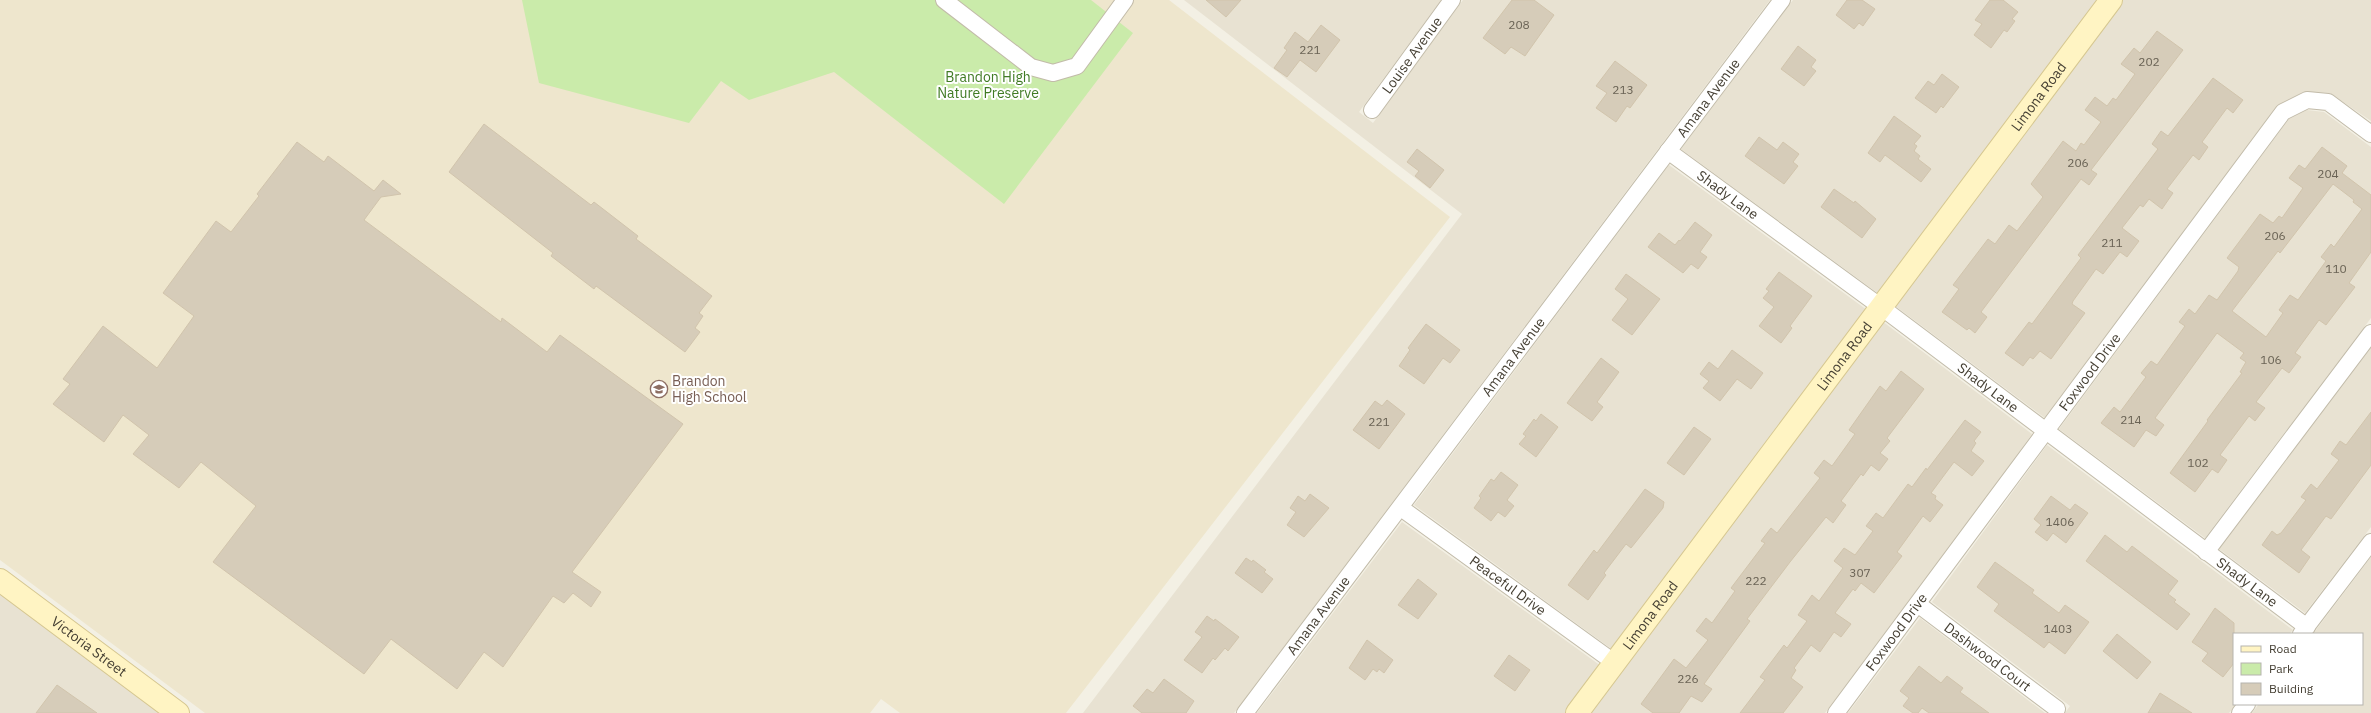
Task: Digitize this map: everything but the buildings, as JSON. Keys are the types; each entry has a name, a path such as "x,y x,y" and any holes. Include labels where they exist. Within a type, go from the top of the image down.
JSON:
{"street":[{"path":"944,0 1031,67 1053,73 1077,66 1125,0"},
{"name":"Louise Avenue","path":"1372,110 1452,0"},
{"name":"Amana Avenue","path":"1245,713 1401,508 1782,0"},
{"name":"Limona Road","path":"1577,713 2111,0"},
{"name":"Foxwood Drive","path":"1836,713 1919,604 2284,112 2306,100 2328,102 2371,134"},
{"name":"Shady Lane","path":"1668,151 1881,307 2206,552 2304,631"},
{"path":"2206,552 2371,333"},
{"name":"Peaceful Drive","path":"1401,508 1615,664"},
{"path":"2304,631 2371,542"},
{"name":"Victoria Street","path":"0,580 178,713"},
{"name":"Dashwood Court","path":"1919,604 2057,709"},
{"path":"2240,713 2246,705"}],"shaded area":[{"name":"Brandon High School","path":"0,0 1169,0 1450,217 1066,713 900,713 881,699 870,713 205,713 0,560"},
{"path":"1184,0 1441,0 1359,112 1373,123 1463,0 1770,0 1234,713 1083,713 1462,214"},
{"path":"1793,0 2100,0 1879,294 1681,149"},
{"path":"2122,0 2371,0 2371,121 2330,93 2303,92 2276,107 2045,418 1894,305"},
{"path":"2307,110 2324,112 2371,147 2371,318 2205,538 2059,429 2289,119"},
{"path":"1669,165 1867,310 1613,650 1414,505"},
{"path":"1882,321 2032,434 1912,599 1825,713 1589,713"},
{"path":"2371,348 2371,527 2305,613 2219,549"},
{"path":"2047,445 2293,630 2290,633 2233,633 2233,705 2235,705 2229,713 2065,713 2070,706 1932,602"},
{"path":"1402,522 1601,666 1566,713 1257,713"},
{"path":"2371,557 2371,713 2252,713 2258,705 2363,705 2363,633 2314,633"},
{"path":"0,593 161,713 0,713"},
{"path":"1920,618 2045,713 1848,713"}],"green space":[{"name":"Brandon High Nature Preserve","path":"522,0 1091,0 1133,33 1004,204 834,72 749,100 721,81 689,123 539,83"}],"place":[{"name":"Brandon High School","path":"659,389"}]}
